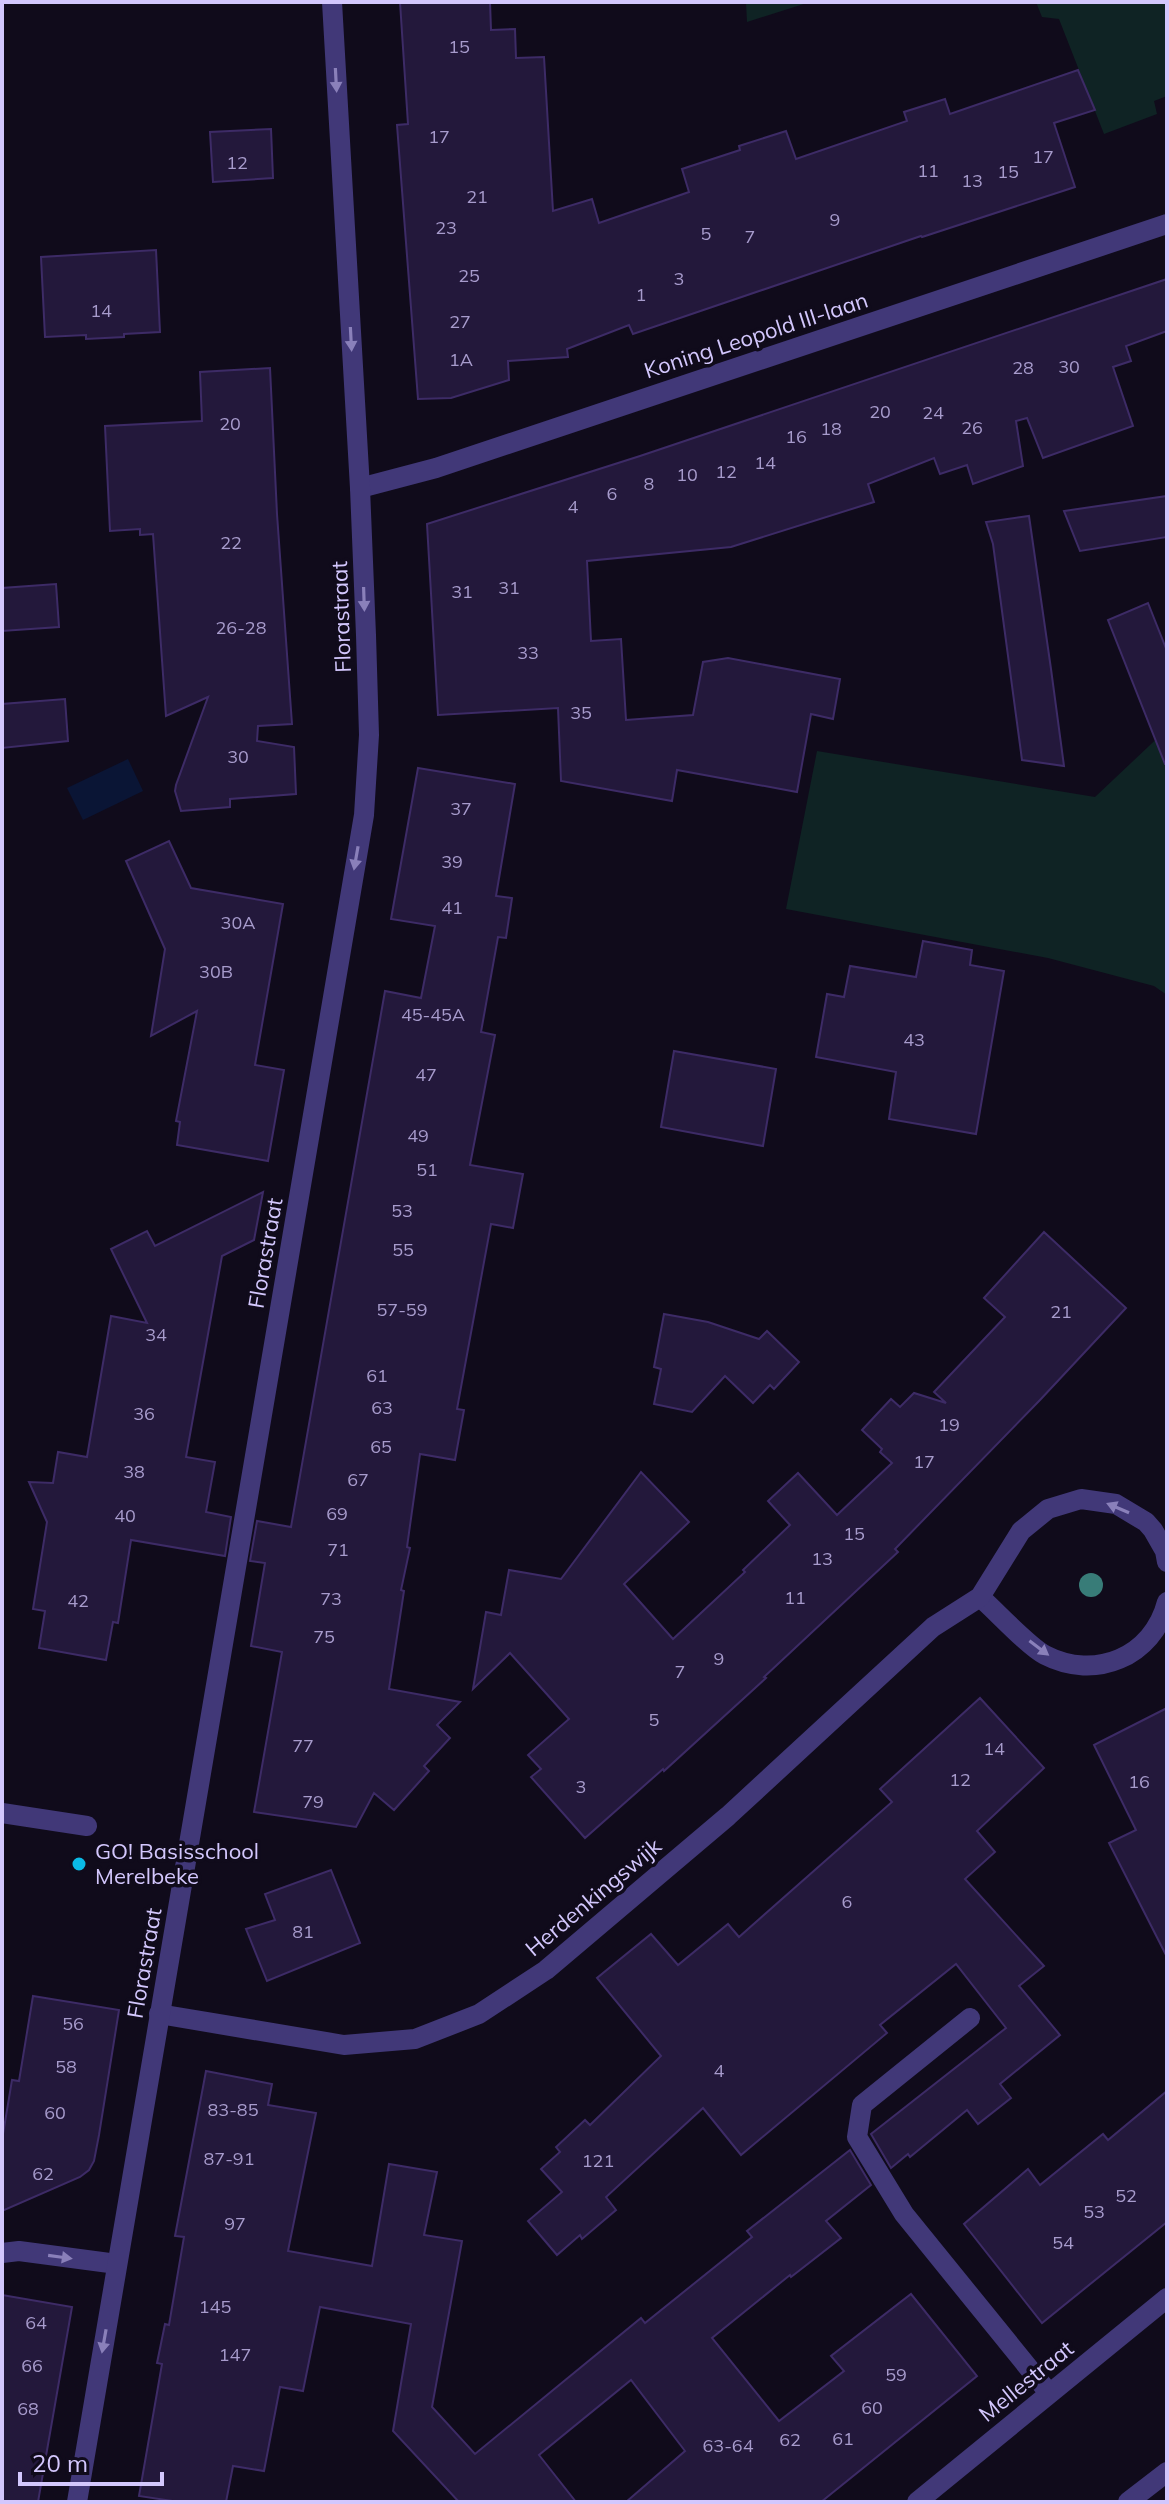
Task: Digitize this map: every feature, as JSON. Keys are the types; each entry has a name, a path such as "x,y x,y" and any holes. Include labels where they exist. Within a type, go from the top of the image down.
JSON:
{"street":[{"name":"Florastraat","path":"77,2502 364,815 369,735 360,488 332,2"},
{"name":"Koning Leopold III-laan","path":"360,488 436,468 1167,224"},
{"name":"Herdenkingswijk","path":"159,2014 344,2045 415,2039 479,2014 546,1970 728,1816 933,1627 980,1597 1021,1531 1048,1509 1081,1499 1116,1504 1146,1522 1165,1551 1167,1562"},
{"path":"980,1597 1043,1654 1076,1666 1111,1663 1141,1647 1163,1619 1167,1602"},
{"path":"2,1813 87,1826"},
{"path":"970,2018 862,2105 857,2137 904,2214 1049,2393"},
{"path":"2,2253 19,2251 117,2264"},
{"name":"Mellestraat","path":"917,2502 1167,2298"},
{"path":"1128,2502 1167,2472"}],"green space":[{"path":"746,2 810,2 747,22"},
{"path":"1036,2 1167,2 1167,96 1154,101 1157,114 1104,134 1059,19 1042,17"},
{"path":"1167,729 1167,995 1154,986 1048,958 786,909 817,751 1095,797"}],"water":[{"path":"128,759 143,791 83,820 67,788"}],"building":[{"path":"400,2 490,2 491,30 515,29 516,58 544,57 553,211 592,199 599,223 689,192 682,169 786,131 796,159 907,121 904,112 945,99 950,114 1078,70 1095,110 1054,123 1075,187 633,334 629,325 567,349 568,357 508,361 509,380 451,398 418,399 397,125 408,124"},
{"path":"271,129 273,178 213,182 210,132"},
{"path":"156,250 160,332 86,339 86,335 45,337 41,257"},
{"path":"1167,279 1167,331 1126,346 1131,361 1113,367 1133,426 1043,458 1027,418 1016,421 1023,466 973,484 967,465 940,474 934,458 868,484 874,502 731,547 587,561 591,641 621,639 626,720 693,715 703,662 728,658 840,679 833,719 811,714 797,792 677,770 672,801 561,781 558,708 438,715 427,524"},
{"path":"270,368 292,724 258,726 257,741 294,747 296,794 230,799 230,807 181,811 176,785 208,697 166,716 153,534 140,535 140,529 110,531 105,426 202,421 200,372"},
{"path":"1167,496 1167,537 1080,551 1064,511"},
{"path":"1029,516 1064,766 1022,760 993,544 986,522"},
{"path":"56,584 59,627 2,631 2,588"},
{"path":"1148,603 1167,651 1167,764 1108,620"},
{"path":"65,699 68,741 2,748 2,704"},
{"path":"418,768 515,784 496,896 512,898 506,938 498,937 481,1032 495,1035 470,1165 523,1174 513,1228 491,1224 457,1409 464,1410 455,1460 420,1454 389,1689 460,1702 437,1725 450,1738 424,1766 429,1771 394,1810 374,1793 356,1827 254,1812 282,1652 251,1646 265,1563 250,1561 257,1521 291,1527 385,991 421,998 435,926 391,919"},
{"path":"169,841 191,888 283,904 255,1065 284,1070 268,1161 177,1145 180,1122 176,1121 197,1011 151,1036 165,949 126,861"},
{"path":"923,941 972,950 970,965 1004,971 976,1134 889,1119 896,1072 816,1057 827,994 844,997 850,966 916,977"},
{"path":"674,1051 776,1069 763,1146 661,1127"},
{"path":"263,1192 254,1240 222,1256 186,1457 215,1462 206,1512 231,1517 225,1556 131,1540 118,1623 113,1622 106,1660 39,1648 45,1611 33,1609 47,1522 29,1482 53,1483 58,1452 87,1457 111,1316 147,1323 111,1249 147,1231 155,1246"},
{"path":"1044,1232 1126,1308 895,1549 898,1552 766,1678 585,1838 531,1777 541,1769 528,1755 569,1719 510,1653 473,1689 486,1612 501,1615 509,1570 561,1579 641,1472 689,1522 624,1584 673,1639 790,1525 768,1501 798,1473 837,1515 892,1463 862,1430 891,1399 900,1407 914,1393 946,1403 934,1392 1005,1317 984,1298"},
{"path":"664,1314 708,1322 759,1339 767,1331 799,1362 774,1389 770,1385 753,1403 725,1376 692,1412 654,1404 661,1369 654,1367"},
{"path":"980,1698 1044,1768 977,1831 995,1852 965,1879 1044,1966 1019,1986 1060,2035 1000,2084 1011,2098 978,2124 967,2110 910,2157 908,2154 891,2168 871,2134 1006,2028 956,1964 880,2025 887,2033 741,2155 703,2108 606,2197 616,2210 582,2239 580,2235 557,2255 528,2221 562,2192 541,2169 560,2152 556,2147 585,2120 590,2125 661,2056 597,1978 651,1934 678,1965 728,1924 739,1937 892,1802 880,1789"},
{"path":"1167,1708 1167,1957 1109,1843 1136,1830 1094,1745"},
{"path":"331,1870 360,1943 267,1981 246,1929 275,1920 265,1894"},
{"path":"33,1996 119,2010 99,2135 89,2170 80,2177 2,2211 2,2140 12,2080 19,2081"},
{"path":"206,2071 272,2084 268,2105 316,2113 288,2251 372,2266 389,2164 437,2172 424,2235 462,2241 432,2407 475,2454 641,2318 645,2323 752,2237 747,2231 850,2150 871,2185 826,2221 841,2238 712,2338 779,2421 844,2371 831,2356 911,2294 977,2376 821,2502 626,2502 685,2451 631,2380 539,2455 576,2502 459,2502 393,2431 411,2324 320,2307 303,2391 280,2387 264,2471 233,2466 226,2502 179,2502 139,2496 162,2364 157,2363 165,2324 169,2325 184,2237 175,2236"},
{"path":"1167,2091 1167,2222 1042,2323 964,2224 1028,2169 1040,2185 1103,2134 1108,2140"},
{"path":"2,2295 72,2307 38,2502 2,2502"}],"place":[{"name":"GO! Basisschool Merelbeke","path":"79,1864"}]}
